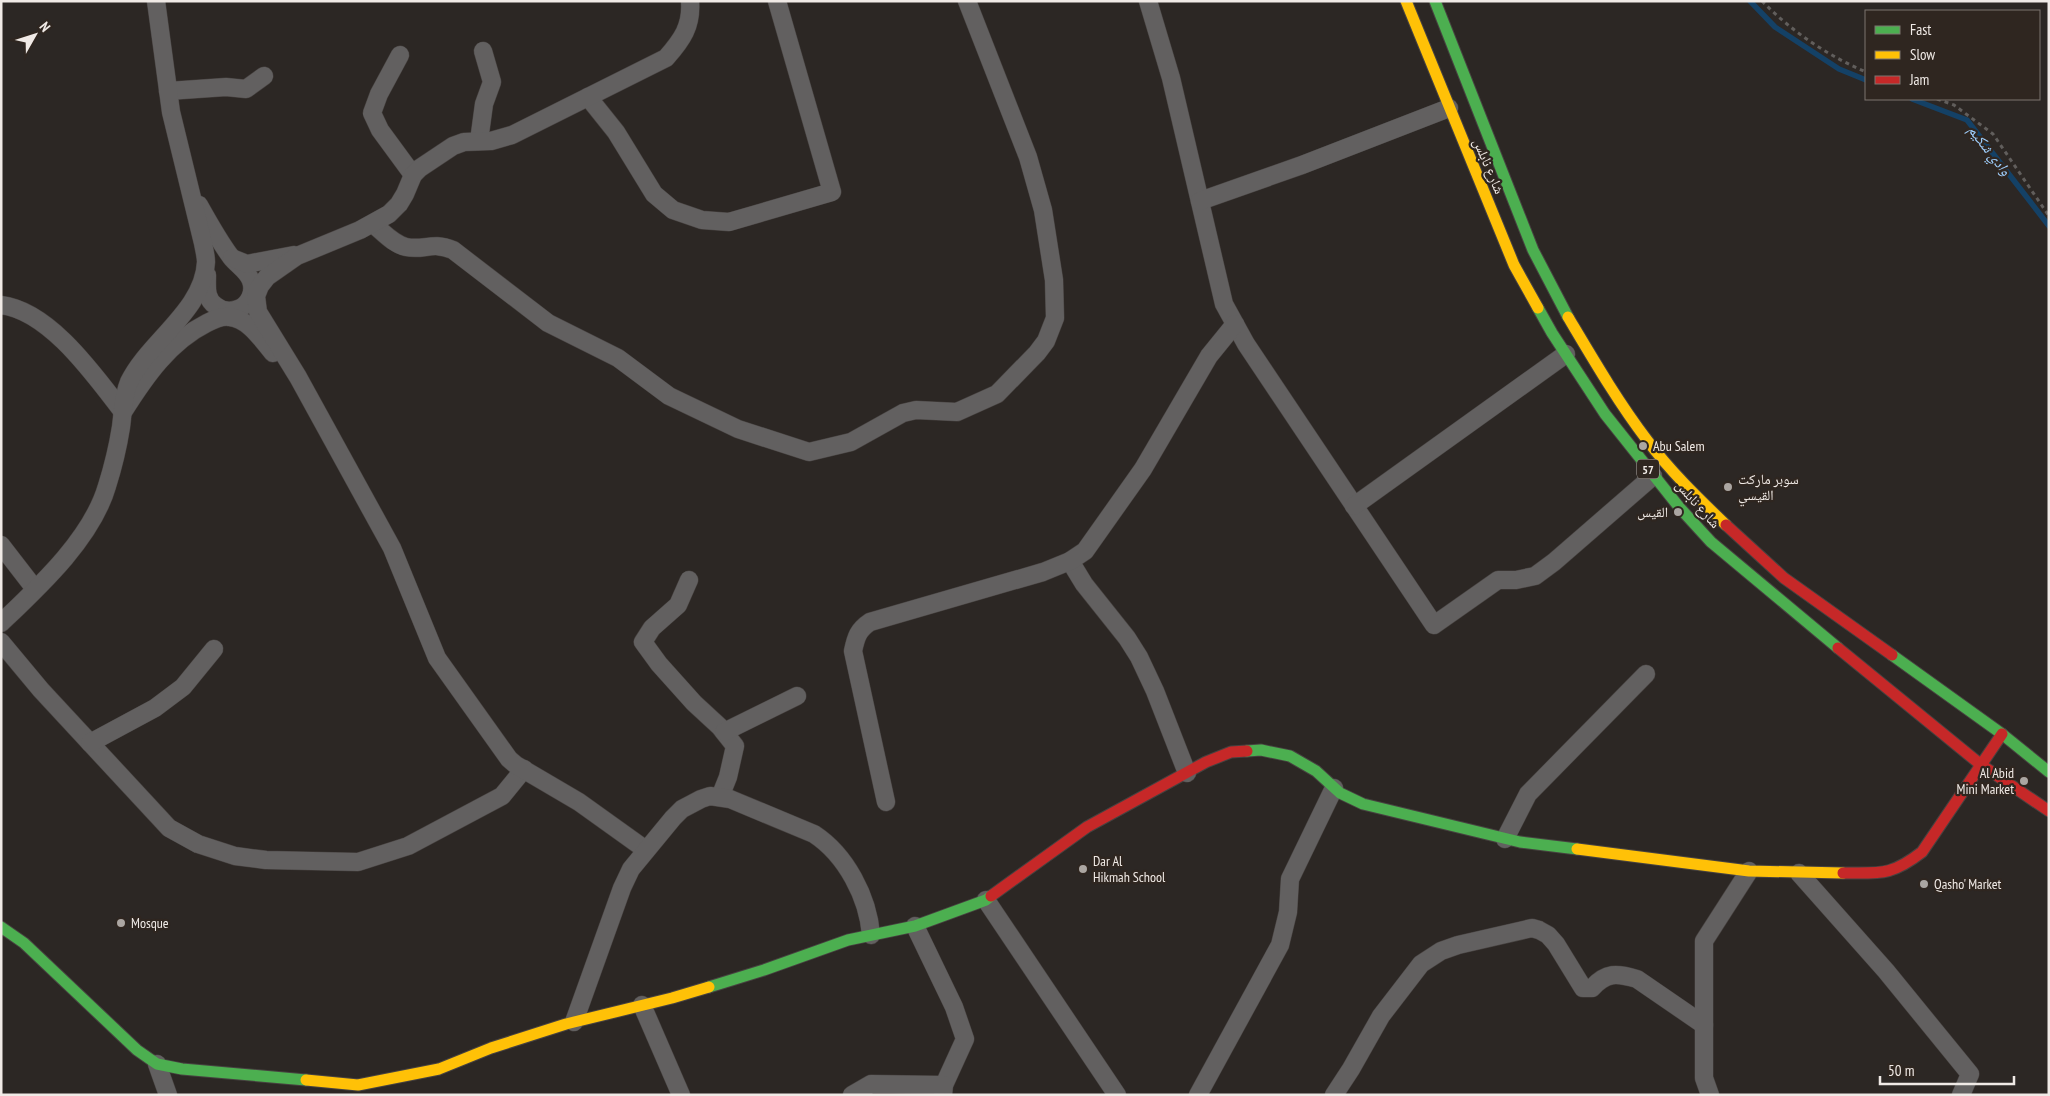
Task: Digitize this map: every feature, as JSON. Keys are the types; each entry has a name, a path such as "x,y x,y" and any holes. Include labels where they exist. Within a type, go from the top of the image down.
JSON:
{"street":[{"path":"156,1 171,112 206,262 208,274 206,291 209,298 218,308 233,311 247,303 252,288 247,274 231,257 190,191"},
{"path":"646,850 580,802 509,759 437,658 392,548 310,399 258,312 256,296 260,286 267,277 307,252 373,224 389,214 399,204 413,175 420,168 453,146 464,142 503,139 512,136 666,58 682,40 687,31 690,1"},
{"path":"588,97 616,132 654,194 673,210 702,220 729,222 832,192 777,1"},
{"path":"373,224 391,240 406,247 435,245 453,250 548,323 618,358 669,396 747,432 809,452 851,442 903,414 916,410 957,412 997,394 1037,353 1051,330 1056,303 1050,245 1034,176 966,1"},
{"path":"1148,1 1171,78 1224,304 1246,344 1434,625 1498,580 1516,580 1535,576 1554,562 1653,476"},
{"name":"شارع نابلس","path":"1406,1 1514,265 1566,354 1605,414 1653,476 1712,542 1780,601 1980,764 2049,811"},
{"name":"شارع نابلس","path":"1434,1 1533,250 1567,315 1600,370 1647,440 1683,482 1725,524 1784,578 2002,734 2049,772"},
{"path":"479,141 484,104 492,82 483,51"},
{"path":"400,55 382,87 372,113 380,130 413,175"},
{"path":"168,91 226,87 246,89 264,76"},
{"path":"1200,201 1302,165 1449,108"},
{"path":"231,257 247,264 307,252"},
{"path":"1,623 35,589 75,543 95,515 107,486 123,412 124,397 129,383 147,355 194,301 201,285 206,262"},
{"path":"1,305 19,310 50,328 87,366 123,412"},
{"path":"123,412 158,362 180,340 213,320 229,317 243,322 254,330 310,399"},
{"path":"886,802 853,651 856,636 870,622 1043,572 1070,561 1085,551 1143,469 1209,356 1235,324"},
{"path":"1354,506 1566,354"},
{"path":"1,545 35,589"},
{"path":"1070,561 1084,584 1127,638 1139,657 1155,691 1186,772"},
{"path":"688,580 678,606 652,628 643,642 694,703 724,732 735,746 728,776 720,796"},
{"path":"1,642 41,690 169,828 198,844 216,851 260,860 358,862 408,846 502,796 524,769"},
{"path":"90,743 156,708 183,687 214,649"},
{"path":"1505,839 1528,794 1646,674"},
{"path":"724,732 798,696"},
{"path":"1,927 24,943 137,1050 157,1064 182,1069 358,1085 439,1069 491,1048 574,1022 642,1005 764,970 848,940 915,926 986,900 1087,827 1186,772 1211,759 1231,752 1261,750 1283,754 1304,763 1316,771 1334,788 1363,804 1505,839 1749,871 1883,873 1904,866 1914,860 1927,846 1980,764 2002,734"},
{"path":"1198,1095 1275,956 1285,929 1290,879 1334,788"},
{"path":"574,1022 631,869 682,809 701,799 720,796 814,834 824,840 840,858 861,893 866,906 871,935"},
{"path":"1710,1095 1704,1078 1704,941 1749,871"},
{"path":"1800,873 1886,971 1970,1074 1961,1095"},
{"path":"986,900 1117,1095"},
{"path":"852,1095 870,1084 943,1090 965,1039 954,1007 915,926"},
{"path":"1334,1095 1352,1069 1381,1016 1421,964 1441,952 1458,945 1532,928 1548,934 1583,988 1592,988 1600,979 1610,975 1637,979 1704,1025"},
{"path":"642,1005 681,1095"},
{"path":"157,1064 168,1095"}],"path":[{"path":"1762,1 1778,17 1838,60 1865,72"},
{"path":"1940,100 1954,105 1993,134 2049,216"}],"waterway":[{"name":"وادي شكيم","path":"1750,1 1775,27 1839,69 1865,80"},
{"name":"وادي شكيم","path":"1915,100 1967,120 2049,226"}],"traffic: fast":[{"path":"1435,1 1533,250 1568,317"},
{"path":"1538,308 1552,333 1605,414 1679,507 1711,542 1838,648"},
{"path":"1892,655 2002,734 2049,772"},
{"path":"1247,751 1261,750 1290,756 1316,771 1340,793 1363,804 1520,842 1577,849"},
{"path":"709,987 764,970 848,940 915,926 986,900 991,896"},
{"path":"1,927 24,943 137,1050 157,1064 182,1069 306,1080"}],"traffic: slow":[{"path":"1406,1 1514,265 1538,308"},
{"path":"1568,317 1636,426 1675,473 1726,525"},
{"path":"1577,849 1749,871 1843,873"},
{"path":"306,1080 358,1085 439,1069 491,1048 566,1024 709,987"}],"traffic: jam":[{"path":"1726,525 1784,578 1892,655"},
{"path":"1838,648 1980,764 2049,811"},
{"path":"1843,873 1885,872 1902,865 1922,852 2002,734"},
{"path":"991,896 1087,827 1206,762 1231,752 1247,751"}],"place":[{"name":"Abu Salem","path":"1643,446"},
{"name":"سوبر ماركت القيسي","path":"1728,487"},
{"name":"القيس","path":"1678,512"},
{"name":"Al Abid Mini Market","path":"2024,781"},
{"name":"Dar Al Hikmah School","path":"1083,869"},
{"name":"Qasho' Market","path":"1924,884"},
{"name":"Mosque","path":"121,923"}]}
